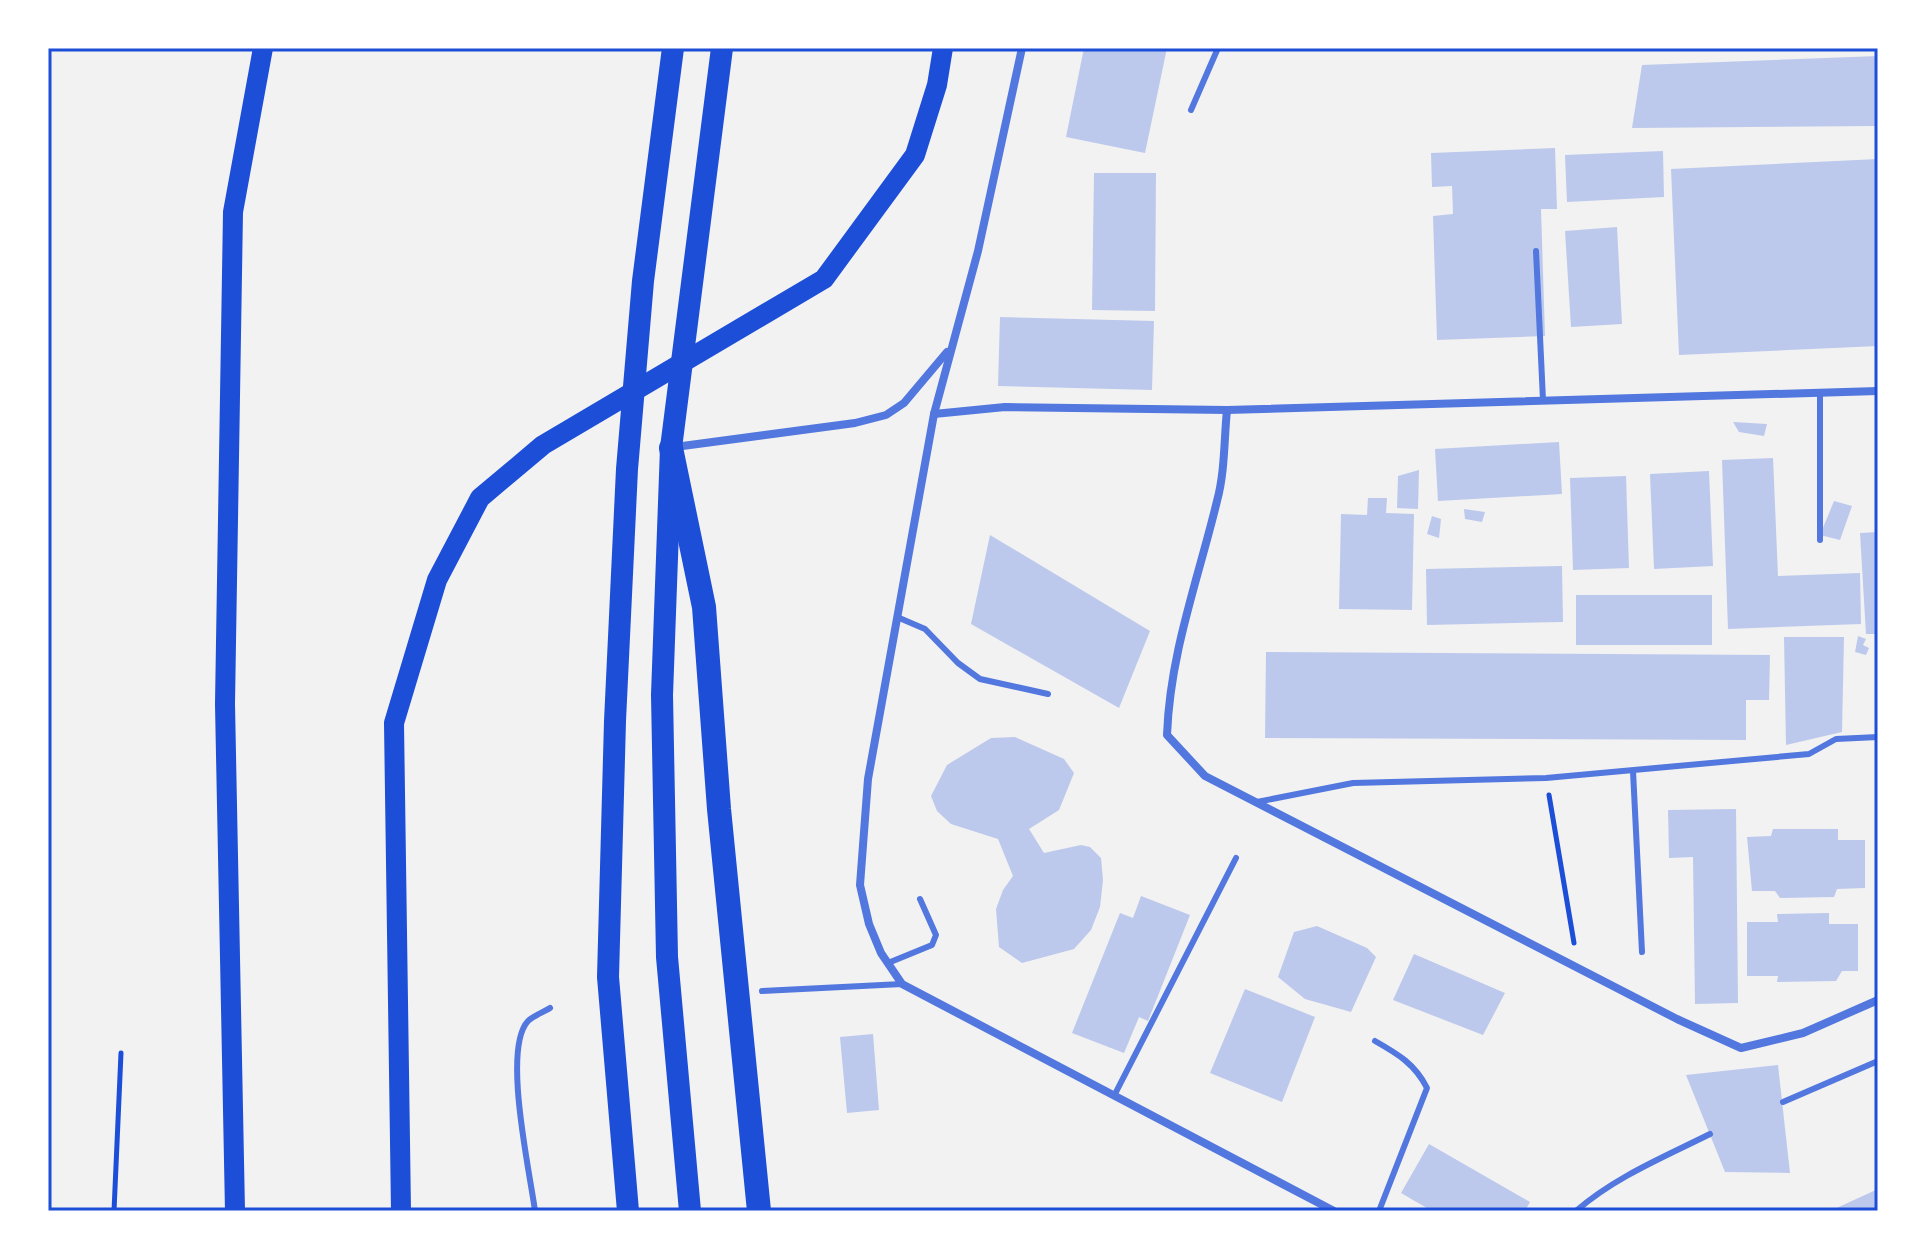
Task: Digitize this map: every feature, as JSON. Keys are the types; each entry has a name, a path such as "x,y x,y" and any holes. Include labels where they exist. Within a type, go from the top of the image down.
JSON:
{"highway":[{"path":"628,1211 608,977 615,721 627,469 643,281 673,48"},
{"path":"690,1211 667,957 662,695 671,448 722,48"},
{"path":"671,448 704,607 719,809 759,1211"}],"main road":[{"path":"235,1211 225,704 233,212 263,48"},
{"path":"401,1211 394,723 437,580 480,498 543,445 824,279 915,155 937,85 943,48"}],"street":[{"path":"1022,48 978,251 934,414 868,779 860,885 869,924 902,984 1334,1211"},
{"path":"671,448 855,423 886,415 904,403 950,348"},
{"path":"934,414 1005,407 1227,410 1878,391"},
{"path":"1227,410 1218,498 1186,609 1169,690 1167,735 1205,776 1578,968 1741,1048 1803,1033 1878,1000"}],"lane":[{"path":"1191,110 1218,48"},
{"path":"1536,251 1543,400"},
{"path":"1820,392 1820,540"},
{"path":"897,617 925,629 958,663 980,679 1048,694"},
{"path":"1253,802 1353,783 1546,778 1809,754 1836,739 1878,737"},
{"path":"1633,771 1642,952"},
{"path":"1115,1094 1236,858"},
{"path":"888,963 932,945 936,935 920,899"},
{"path":"762,991 902,984"},
{"path":"535,1211 516,1075 519,1038 529,1020 550,1008"},
{"path":"1375,1041 1411,1064 1427,1088 1379,1211"},
{"path":"1783,1102 1878,1061"},
{"path":"1576,1211 1595,1194 1627,1175 1710,1134"}],"path":[{"path":"1546,778 1578,968"},
{"path":"114,1211 121,1053"}],"building":[{"path":"1084,48 1167,48 1145,153 1066,137"},
{"path":"1878,56 1878,126 1632,128 1642,65"},
{"path":"1555,148 1557,209 1541,209 1545,336 1437,340 1433,216 1453,214 1452,186 1432,187 1431,153"},
{"path":"1663,151 1664,197 1567,202 1565,155"},
{"path":"1878,159 1878,346 1679,355 1671,169"},
{"path":"1094,173 1156,173 1155,311 1092,310"},
{"path":"1617,227 1622,324 1571,327 1565,231"},
{"path":"1000,317 1154,321 1152,390 998,386"},
{"path":"1733,422 1767,424 1764,436 1739,432"},
{"path":"1559,442 1562,494 1438,501 1435,449"},
{"path":"1773,458 1778,576 1860,573 1861,624 1728,629 1722,460"},
{"path":"1419,470 1418,509 1397,508 1398,476"},
{"path":"1709,471 1713,566 1654,569 1650,474"},
{"path":"1626,476 1629,568 1573,570 1570,478"},
{"path":"1368,498 1387,498 1386,513 1414,514 1412,610 1339,609 1341,514 1367,515"},
{"path":"1834,501 1852,506 1840,540 1820,535"},
{"path":"1464,509 1485,512 1482,522 1465,519"},
{"path":"1432,516 1441,519 1439,538 1427,534"},
{"path":"1878,532 1878,634 1866,634 1860,533"},
{"path":"990,535 1150,631 1119,708 971,624"},
{"path":"1562,566 1563,622 1427,625 1426,569"},
{"path":"1576,595 1712,595 1712,645 1576,645"},
{"path":"1858,636 1866,639 1863,645 1869,648 1866,655 1855,652"},
{"path":"1784,637 1844,637 1842,732 1786,745"},
{"path":"1266,652 1770,655 1769,700 1746,700 1746,740 1265,738"},
{"path":"1015,737 1064,759 1074,773 1059,810 1029,829 1044,853 1081,845 1090,847 1101,858 1103,880 1100,907 1091,930 1074,949 1022,963 999,947 996,909 1003,890 1013,876 998,839 951,824 937,811 931,796 947,765 991,738"},
{"path":"1736,809 1738,1003 1695,1004 1693,857 1669,858 1668,810"},
{"path":"1773,829 1838,829 1838,840 1865,840 1865,888 1837,889 1834,897 1780,898 1775,891 1752,891 1747,837 1771,836"},
{"path":"1141,896 1190,915 1148,1021 1139,1017 1124,1053 1072,1033 1120,913 1133,918"},
{"path":"1829,913 1829,924 1858,924 1858,971 1842,971 1836,981 1777,982 1778,976 1747,976 1747,922 1778,922 1777,914"},
{"path":"1317,926 1367,948 1376,957 1351,1012 1305,999 1278,977 1294,932"},
{"path":"1414,954 1505,993 1483,1035 1393,1000"},
{"path":"1245,989 1315,1017 1282,1102 1210,1073"},
{"path":"873,1034 879,1110 847,1113 840,1037"},
{"path":"1778,1065 1790,1173 1725,1172 1686,1075"},
{"path":"1429,1144 1530,1202 1525,1211 1432,1211 1401,1193"},
{"path":"1878,1189 1878,1211 1830,1211"}]}
